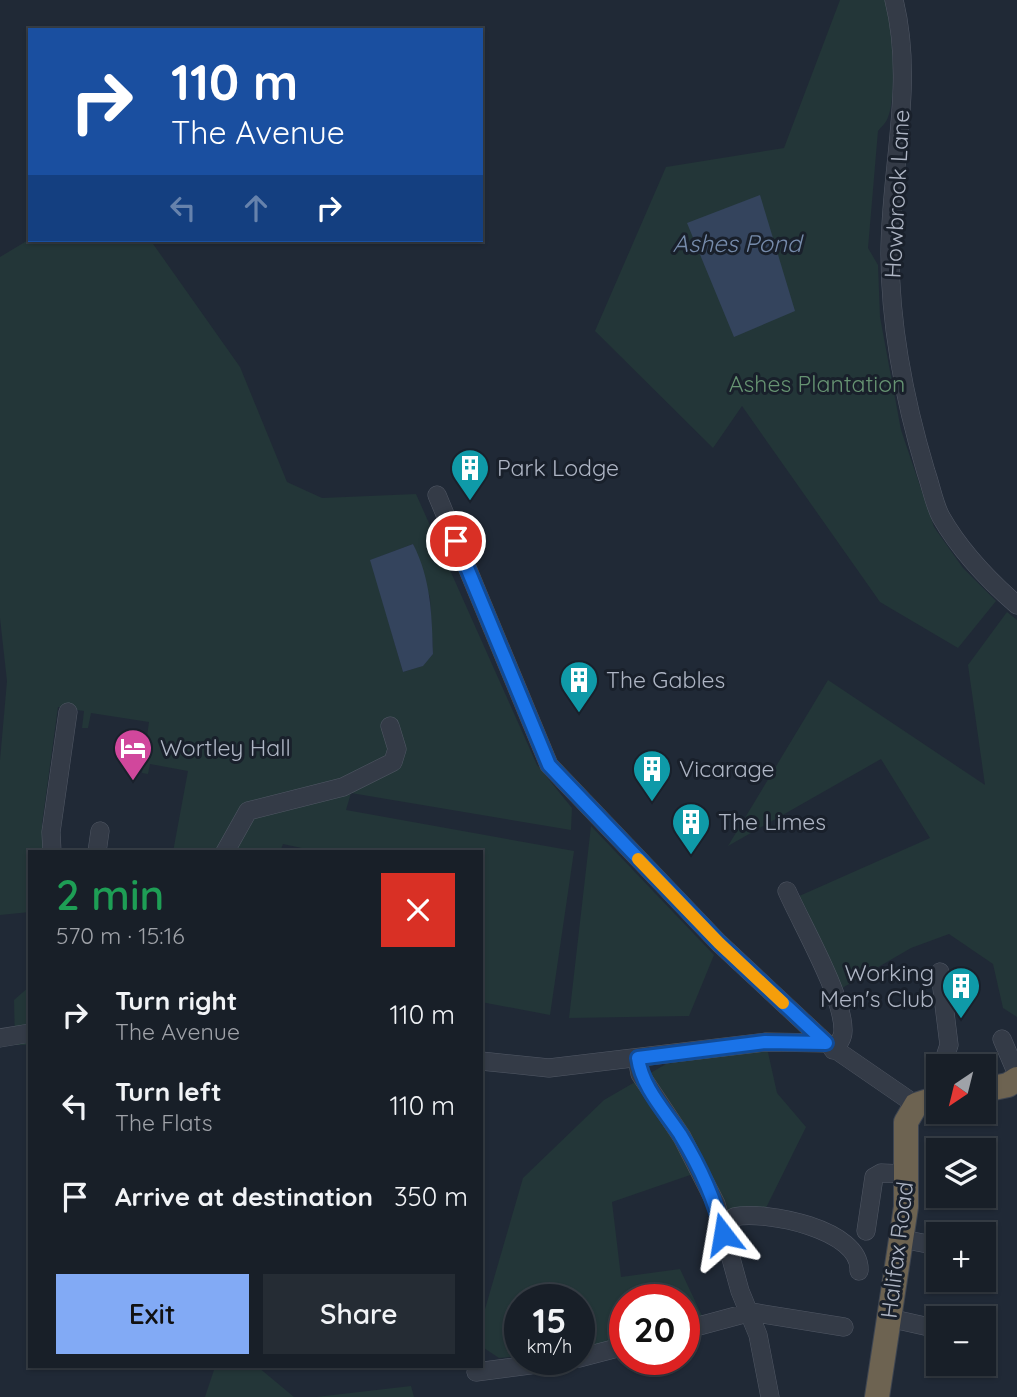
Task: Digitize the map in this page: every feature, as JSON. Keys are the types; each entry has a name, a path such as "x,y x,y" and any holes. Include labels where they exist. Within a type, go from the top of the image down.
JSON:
{"highway":[{"path":"996,1088 1009,1085 1017,1076"},
{"name":"Halifax Road","path":"877,1397 902,1239 906,1122 926,1104"}],"street":[{"name":"Howbrook Lane","path":"894,0 902,63 901,136 890,252 895,326 911,423 940,515 971,562 1017,605"},
{"path":"437,495 549,765 719,943 830,1046 926,1099"},
{"path":"52,850 51,832 68,712"},
{"path":"226,850 248,811 344,787 393,762 397,749 390,726"},
{"path":"97,850 100,831"},
{"path":"483,1061 550,1068 765,1042 830,1046 843,1038 844,1029 835,993 787,891"},
{"path":"940,972 949,1045 946,1054"},
{"path":"0,1038 28,1033"},
{"path":"1002,1039 1017,1076"},
{"path":"638,1058 640,1074 682,1137 716,1204 723,1234 758,1335 770,1397"},
{"path":"866,1231 874,1177 881,1174 906,1174"},
{"path":"716,1204 734,1217 758,1214 803,1223 846,1247 856,1258 859,1270"},
{"path":"723,1234 734,1217"},
{"path":"902,1239 926,1244"},
{"path":"700,1326 751,1312 844,1327"},
{"path":"889,1318 926,1326"},
{"path":"476,1372 504,1368"}],"green space":[{"name":"Ashes Plantation","path":"840,0 886,0 888,11 893,59 891,107 887,119 878,131 868,248 878,265 880,317 901,430 934,527 963,568 996,601 958,648 880,602 742,406 713,448 595,331 666,167 784,148"},
{"path":"28,240 152,242 240,367 287,482 322,498 416,494 537,765 572,808 571,830 351,793 346,810 574,851 550,1015 483,1002 483,850 311,850 283,844 281,850 173,850 188,771 150,764 148,774 142,773 149,722 91,713 88,728 82,728 84,711 58,707 42,824 45,850 28,850 28,912 0,915 0,760 7,681 0,618 0,257","holes":["413,544 430,598 433,654 422,666 403,672 371,560"]},
{"path":"1007,612 1017,620 1017,1017 1003,1008 993,964 949,934 911,948 837,991 797,897 930,838 881,759 728,846 828,680 985,785 968,665"},
{"path":"591,826 714,955 689,1016 569,1018"},
{"path":"28,988 28,1045 15,1045 14,1000"},
{"path":"767,1048 777,1093 806,1127 762,1216 719,1224 696,1173 612,1202 621,1277 680,1269 687,1284 609,1284 609,1343 595,1346 595,1284 504,1284 504,1358 499,1358 483,1347 483,1316 523,1178 604,1100 666,1064"},
{"path":"215,1368 259,1368 294,1397 205,1397"},
{"path":"411,1386 414,1397 316,1397"}],"water":[{"name":"Ashes Pond","path":"760,195 795,311 734,337 687,223"},
{"path":"413,544 427,584 433,654 423,666 403,672 370,560"}],"slow traffic":[{"path":"638,859 719,943 783,1003"}],"place":[{"name":"Park Lodge","path":"470,502"},
{"name":"The Gables","path":"579,714"},
{"name":"Wortley Hall","path":"133,782"},
{"name":"Vicarage","path":"652,803"},
{"name":"The Limes","path":"691,856"},
{"name":"Working Men's Club","path":"961,1020"}],"route":[{"path":"456,541 549,765 719,943 826,1043 765,1042 638,1058 640,1074 682,1137 716,1204 723,1234"}]}
